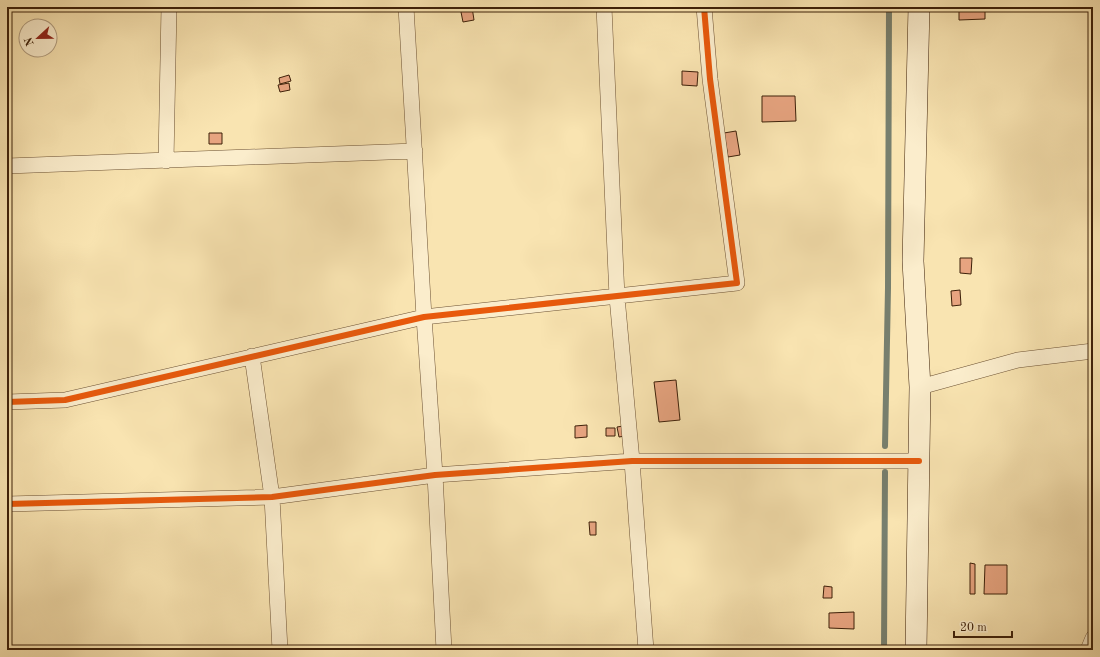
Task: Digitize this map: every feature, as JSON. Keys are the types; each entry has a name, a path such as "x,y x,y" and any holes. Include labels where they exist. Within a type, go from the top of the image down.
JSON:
{"street":[{"path":"166,161 168,7"},
{"path":"406,7 424,317 435,475 444,650"},
{"path":"604,7 616,297 632,461 646,650"},
{"path":"7,402 65,400 424,317 737,283 710,79 704,7"},
{"path":"916,650 920,387 913,261 919,7"},
{"path":"7,166 166,161 415,150"},
{"path":"920,387 1018,360 1093,351"},
{"path":"252,356 272,497 280,650"},
{"path":"7,504 272,497 435,475 632,461 919,461"},
{"path":"1088,650 1093,638"}],"building":[{"path":"460,7 472,7 474,20 463,22"},
{"path":"801,7 811,7 812,10 802,11"},
{"path":"959,7 985,7 985,19 959,20"},
{"path":"682,71 698,72 697,86 682,85"},
{"path":"289,75 291,81 280,84 279,78"},
{"path":"289,83 290,90 280,92 278,85"},
{"path":"762,96 795,96 796,121 762,122"},
{"path":"736,131 740,155 728,157 724,133"},
{"path":"209,133 222,133 222,144 209,144"},
{"path":"960,258 972,258 971,274 960,273"},
{"path":"960,290 961,305 952,306 951,291"},
{"path":"676,380 680,420 659,422 654,382"},
{"path":"587,425 587,437 575,438 575,426"},
{"path":"623,426 625,436 619,437 617,427"},
{"path":"606,428 615,428 615,436 606,436"},
{"path":"589,522 596,522 596,535 590,535"},
{"path":"970,563 975,564 975,594 970,594"},
{"path":"985,565 1007,565 1007,594 984,594"},
{"path":"824,586 832,587 832,598 823,598"},
{"path":"854,612 854,629 829,628 829,613"}],"waterway":[{"path":"885,446 888,288 889,7"},
{"path":"884,650 885,472"}],"cycle path":[{"path":"7,402 65,400 424,317 737,283 710,79 704,7"},
{"path":"7,504 272,497 435,475 632,461 919,461"}]}
